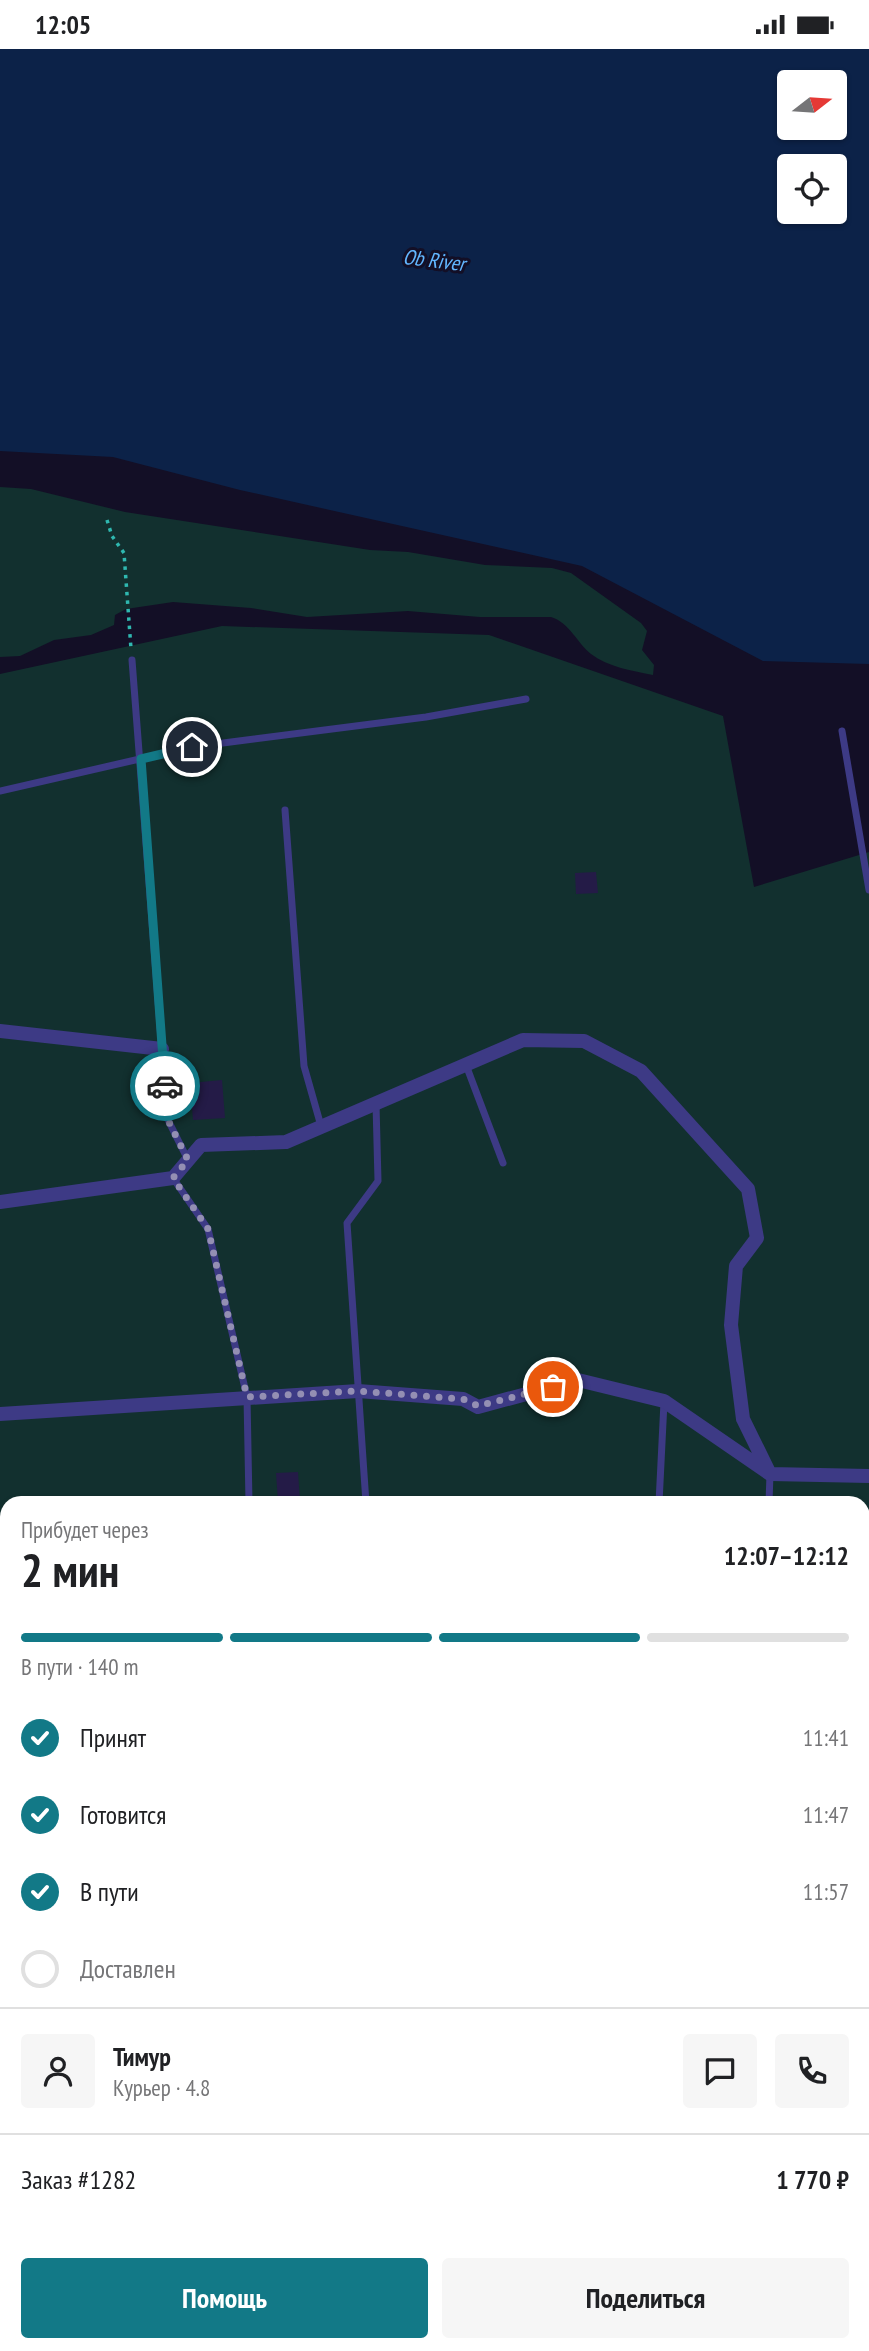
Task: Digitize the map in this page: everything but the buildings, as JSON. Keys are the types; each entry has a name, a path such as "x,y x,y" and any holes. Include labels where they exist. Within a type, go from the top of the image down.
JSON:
{"street":[{"path":"0,1031 162,1049"},
{"path":"0,1202 173,1178 201,1145 286,1142 523,1040 584,1041 641,1070 748,1189 757,1238 736,1266 731,1325 743,1419 770,1474"},
{"path":"0,1414 358,1391 463,1399 478,1406 578,1380 664,1401 770,1474 869,1476"}],"lane":[{"path":"132,660 167,1118 188,1160"},
{"path":"0,791 192,747 426,717 526,699"},
{"path":"842,731 869,890"},
{"path":"285,810 304,1066 321,1127"},
{"path":"466,1065 503,1163"},
{"path":"366,1496 347,1223 378,1181 376,1104"},
{"path":"173,1178 208,1229 247,1397 248,1496"},
{"path":"659,1496 664,1401"},
{"path":"769,1496 770,1474"}],"path":[{"path":"107,520 112,536 124,553 132,660"}],"green space":[{"path":"0,487 31,489 125,512 370,550 408,552 485,565 552,568 571,573 641,623 647,631 642,650 654,665 653,675 605,662 591,654 568,628 551,617 480,617 408,611 307,617 251,608 173,602 126,609 115,615 114,625 91,635 54,640 20,656 0,657"},
{"path":"222,626 489,635 723,716 754,887 869,852 869,1496 0,1496 0,674"}],"water":[{"name":"Ob River","path":"0,49 869,49 869,664 763,661 582,566 240,490 113,457 0,451"}],"way so far":[{"path":"165,1086 167,1118 188,1160 173,1178 208,1229 247,1397 358,1391 463,1399 478,1406 553,1387"}],"route":[{"path":"165,1086 141,759 192,747"}]}
